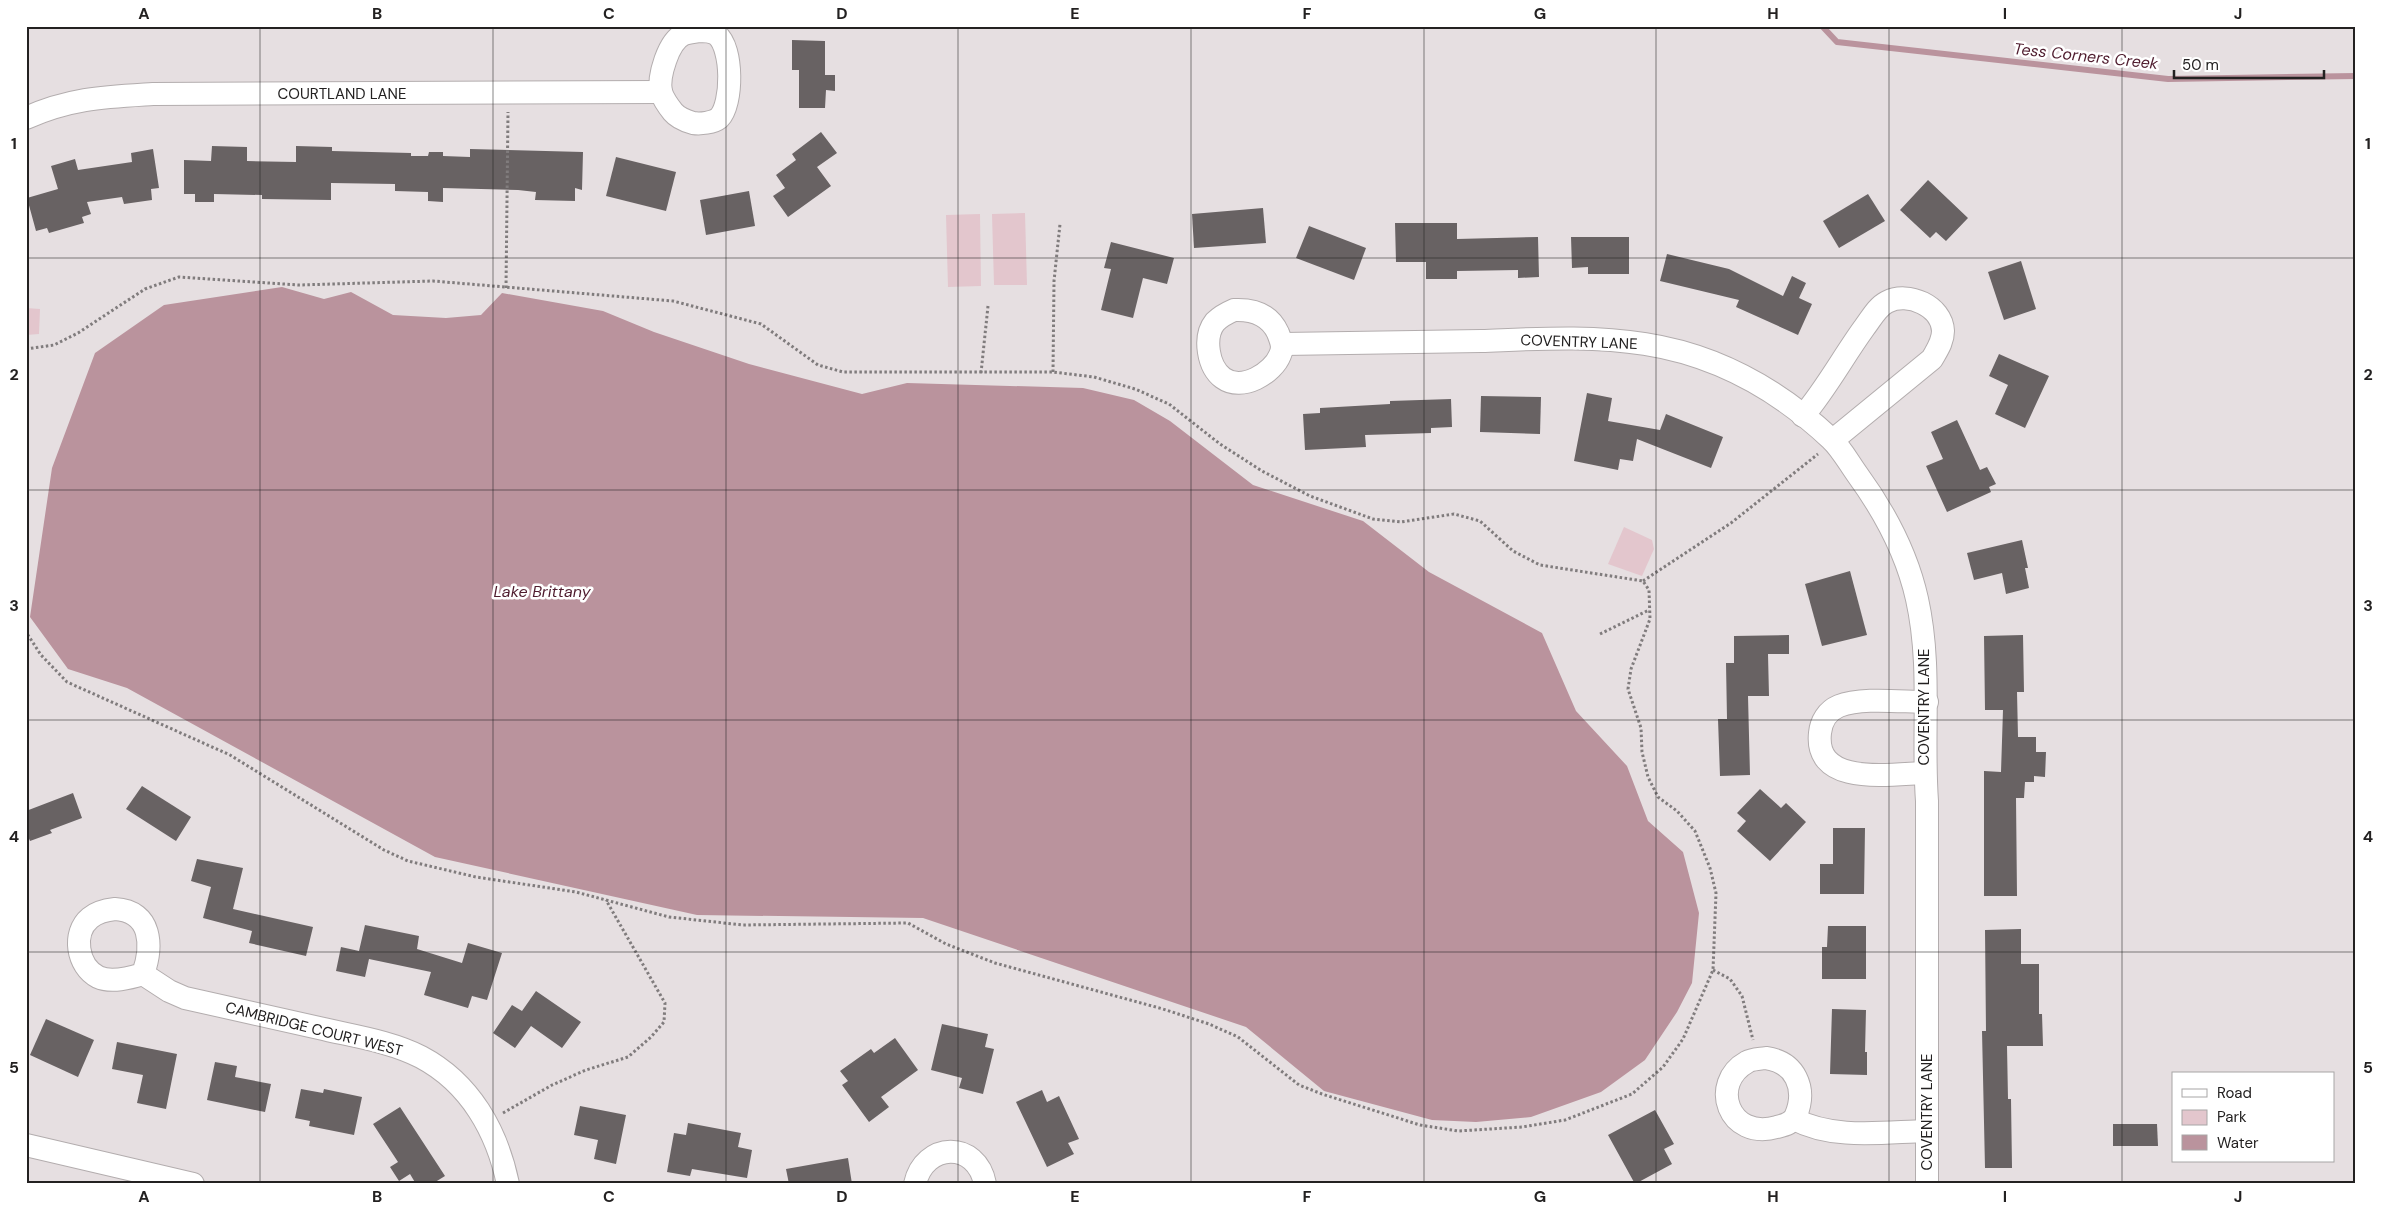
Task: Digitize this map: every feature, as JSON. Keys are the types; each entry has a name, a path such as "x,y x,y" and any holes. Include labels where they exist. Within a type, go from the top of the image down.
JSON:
{"street":[{"name":"COURTLAND LANE","path":"26,118 66,102 90,98 135,95 661,92"},
{"path":"1803,416 1817,399 1851,346 1880,306 1889,301 1913,299 1933,311 1940,320 1943,331 1941,344 1932,359 1833,440"},
{"name":"COVENTRY LANE","path":"1283,344 1536,339 1642,343 1677,350 1714,362 1744,376 1781,398 1833,440 1881,510 1903,555 1917,599 1922,630 1927,702 1925,773 1927,802 1927,1184"},
{"path":"1925,773 1858,774 1840,770 1830,764 1821,752 1820,738 1821,725 1828,714 1837,707 1849,703 1927,702"},
{"name":"CAMBRIDGE COURT WEST","path":"144,974 156,983 185,998 382,1043 420,1056 446,1073 467,1095 487,1122 496,1142 508,1184"},
{"path":"1758,1060 1780,1060 1789,1068 1797,1080 1799,1108 1794,1119 1785,1125 1770,1129 1756,1129 1743,1126 1732,1116 1728,1102 1728,1085 1736,1070 1749,1061 1758,1060"},
{"path":"1794,1119 1807,1126 1844,1132 1926,1131"},
{"path":"26,1145 194,1184"},
{"path":"915,1184 922,1164 935,1155 948,1151 963,1153 975,1160 983,1171 985,1184"}],"path":[{"path":"506,288 508,94"},
{"path":"1053,372 1054,281 1060,224"},
{"path":"26,349 54,344 78,333 145,289 179,277 299,285 433,281 673,301 762,324 818,365 843,372 1053,372 1094,377 1136,389 1170,404 1220,444 1262,471 1310,496 1373,519 1401,522 1454,514 1480,521 1513,551 1540,565 1643,581 1731,524 1797,472 1833,440"},
{"path":"982,373 988,306"},
{"path":"26,632 40,655 67,682 230,755 384,850 408,861 476,877 576,892 669,916 743,925 908,923 946,944 995,963 1163,1009 1209,1024 1238,1037 1299,1085 1322,1094 1420,1125 1458,1131 1522,1127 1565,1120 1632,1094 1663,1067 1683,1039 1713,970 1716,893 1710,868 1695,831 1677,811 1658,798 1648,777 1642,752 1641,728 1628,689 1630,669 1650,619 1649,590 1643,581"},
{"path":"1600,634 1649,610"},
{"path":"487,1122 552,1085 586,1070 628,1057 652,1037 664,1022 665,1003 606,900"},
{"path":"1713,970 1730,979 1742,996 1758,1060"}],"green space":[{"path":"1025,213 1027,285 994,285 992,214"},
{"path":"980,214 981,286 948,287 946,215"},
{"path":"26,308 40,309 39,334 26,335"},
{"path":"1624,527 1652,540 1654,549 1642,576 1608,564"}],"water":[{"name":"Lake Brittany","path":"282,287 324,299 351,292 393,315 446,318 481,315 502,293 603,311 654,332 749,364 862,394 907,383 1083,388 1134,400 1170,421 1253,485 1363,521 1429,572 1542,633 1576,711 1627,766 1648,821 1683,852 1699,913 1692,983 1677,1012 1645,1060 1601,1092 1531,1117 1476,1122 1432,1120 1324,1091 1246,1027 923,918 697,915 435,857 127,688 68,669 30,617 52,468 95,353 164,305"}],"building":[{"path":"792,40 825,41 825,75 835,75 835,91 826,90 825,108 799,108 799,70 792,70"},
{"path":"821,132 837,153 817,167 831,186 788,217 773,196 785,188 776,175 796,160 792,154"},
{"path":"212,146 247,147 247,161 296,162 296,146 332,147 332,151 411,153 411,156 428,156 429,152 443,152 443,156 470,157 470,149 583,152 582,190 575,188 575,201 535,200 536,192 518,190 443,188 443,202 428,201 428,192 395,191 395,184 331,183 331,200 262,199 262,195 214,194 214,202 195,202 195,194 184,194 184,160 211,161"},
{"path":"153,149 159,188 151,189 152,200 124,204 122,197 87,202 91,214 82,217 84,223 49,233 47,228 36,231 27,198 58,189 51,166 75,159 78,170 132,162 131,153"},
{"path":"616,157 676,172 666,211 606,196"},
{"path":"1928,180 1968,218 1946,241 1936,232 1930,238 1900,210"},
{"path":"749,191 755,226 706,235 700,200"},
{"path":"1868,194 1885,221 1839,248 1823,221"},
{"path":"1263,208 1266,243 1194,248 1192,214"},
{"path":"1395,223 1457,223 1457,239 1538,237 1539,277 1518,278 1518,270 1457,271 1457,279 1426,279 1426,262 1396,262"},
{"path":"1309,226 1366,248 1354,280 1296,258"},
{"path":"1571,237 1629,237 1629,274 1588,274 1588,267 1572,268"},
{"path":"1111,242 1174,258 1167,284 1143,278 1133,318 1101,310 1111,269 1104,268"},
{"path":"1667,254 1729,269 1783,296 1792,276 1806,283 1799,298 1812,304 1798,335 1736,307 1739,300 1660,281"},
{"path":"2021,261 2036,309 2004,320 1988,272"},
{"path":"1999,354 2049,376 2025,428 1995,414 2008,385 1989,376"},
{"path":"1587,393 1612,398 1608,421 1660,430 1666,414 1723,437 1711,468 1637,439 1633,461 1620,459 1618,470 1574,461"},
{"path":"1481,396 1541,397 1540,434 1480,432"},
{"path":"1451,399 1452,427 1431,428 1431,433 1365,435 1366,447 1305,450 1303,414 1320,413 1320,408 1390,404 1390,401"},
{"path":"1957,420 1980,470 1987,467 1996,484 1989,487 1991,492 1947,512 1926,466 1943,459 1931,432"},
{"path":"2022,540 2028,568 2025,568 2029,588 2006,594 2002,573 1974,580 1967,553"},
{"path":"1850,571 1867,635 1822,646 1805,584"},
{"path":"1789,635 1789,654 1768,654 1769,696 1748,696 1750,775 1720,776 1718,719 1727,719 1726,663 1734,663 1734,636"},
{"path":"2023,635 2024,692 2017,692 2018,737 2036,737 2036,752 2046,752 2045,777 2034,776 2034,782 2025,782 2024,798 2016,798 2017,896 1984,896 1984,771 2001,772 2003,710 1985,710 1984,636"},
{"path":"142,786 191,817 176,841 126,809"},
{"path":"1760,789 1781,808 1786,803 1806,822 1770,861 1737,831 1746,821 1737,813"},
{"path":"73,793 82,818 50,830 52,833 30,841 26,831 26,811"},
{"path":"1833,828 1865,828 1864,894 1820,894 1820,864 1833,864"},
{"path":"197,859 243,868 233,909 313,927 306,956 249,943 252,931 203,918 211,887 191,881"},
{"path":"365,925 419,936 417,949 462,963 468,943 502,953 487,1000 472,996 468,1008 424,995 431,972 369,959 365,977 336,971 341,947 359,951"},
{"path":"1828,926 1866,926 1866,979 1822,979 1822,947 1827,947"},
{"path":"2021,929 2021,964 2039,964 2039,1014 2042,1014 2043,1046 2007,1046 2008,1099 2011,1099 2012,1168 1985,1168 1982,1031 1986,1031 1985,930"},
{"path":"536,991 581,1022 562,1048 531,1026 515,1048 493,1033 512,1005 522,1011"},
{"path":"1832,1009 1866,1010 1865,1052 1867,1052 1867,1075 1830,1074"},
{"path":"46,1019 94,1040 78,1077 30,1055"},
{"path":"942,1024 988,1034 985,1047 994,1049 983,1094 959,1088 962,1078 931,1070"},
{"path":"895,1038 918,1070 881,1097 889,1107 869,1122 842,1085 848,1081 840,1071 871,1049 874,1053"},
{"path":"117,1042 177,1054 166,1109 137,1103 143,1075 112,1069"},
{"path":"215,1062 237,1066 235,1077 271,1084 265,1112 207,1100"},
{"path":"301,1089 323,1093 324,1089 362,1097 354,1135 309,1126 310,1121 295,1118"},
{"path":"1042,1090 1047,1102 1059,1096 1079,1139 1068,1143 1074,1154 1047,1167 1016,1102"},
{"path":"580,1106 626,1115 616,1164 594,1159 598,1140 574,1135"},
{"path":"400,1107 445,1176 432,1184 416,1184 410,1174 399,1181 390,1167 398,1162 373,1124"},
{"path":"1655,1110 1674,1144 1664,1149 1672,1164 1635,1184 1608,1135"},
{"path":"688,1123 741,1133 738,1147 752,1150 747,1178 692,1169 690,1176 667,1172 674,1133 686,1135"},
{"path":"2113,1124 2157,1124 2158,1146 2113,1146"},
{"path":"848,1158 852,1184 789,1184 786,1169"}],"waterway":[{"name":"Tess Corners Creek","path":"1822,26 1837,42 2168,79 2356,76"}]}
